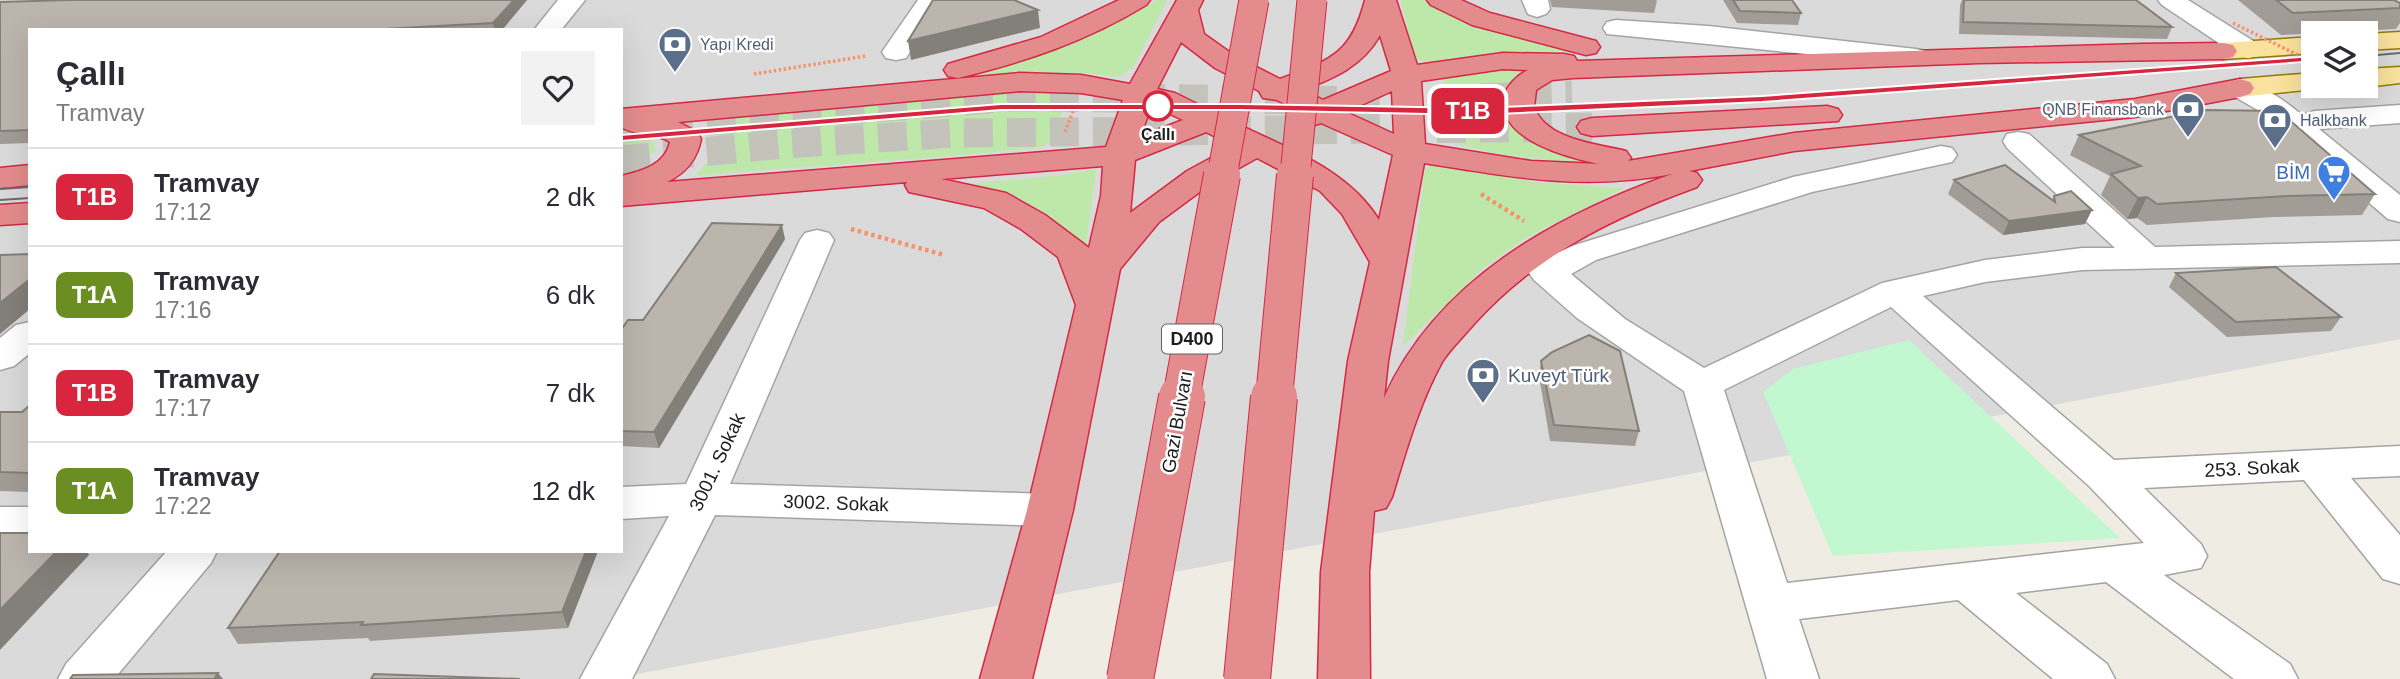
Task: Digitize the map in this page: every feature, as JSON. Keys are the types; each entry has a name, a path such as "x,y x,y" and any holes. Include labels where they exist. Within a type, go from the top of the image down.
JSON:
{"highway":[{"path":"827,101 976,66 1062,39 1114,15 1137,0"},
{"name":"Gazi Bulvarı","path":"1130,679 1254,0"},
{"path":"1247,679 1312,0"},
{"path":"623,196 1119,155 1208,121 1342,61 1360,46 1372,26 1378,0"},
{"path":"1344,679 1345,572 1368,361 1410,151 1406,75 1383,0"},
{"path":"1440,0 1481,19 1541,36 1616,54 1695,65"},
{"path":"1188,5 1192,38 1225,62 1362,132 1410,151 1531,171 1599,174 1648,169 1701,157 1794,142 2135,108 2255,86"},
{"path":"1006,679 1050,510 1095,305 1116,196 1119,155 1140,93 1188,5"},
{"path":"1701,157 1642,160 1583,152 1535,130 1525,120 1517,97 1523,86 1543,74 1695,65 2072,51 2236,50"},
{"path":"1572,96 2236,50"},
{"path":"1102,267 1147,215 1198,178 1320,111 1406,75 1503,61 1695,65"},
{"path":"623,118 1020,82 1081,84 1140,93 1165,99 1331,184 1356,209 1388,262"},
{"path":"1592,127 1919,110 2255,86"},
{"path":"623,126 671,130 686,139 685,151 677,162 653,178 623,185"},
{"path":"1345,572 1392,427 1426,357 1480,293 1539,262 1546,241 1628,200 1794,142"},
{"path":"0,165 28,163"},
{"path":"0,178 28,175"},
{"path":"835,178 937,187 994,200 1033,222 1074,252 1095,305"},
{"path":"0,215 28,213"},
{"path":"0,240 28,238"}],"main road":[{"path":"2378,41 2400,40"},
{"path":"2236,50 2301,47"},
{"path":"2378,77 2400,75"},
{"path":"2255,86 2301,83"}],"street":[{"path":"549,28 572,0"},
{"path":"896,52 931,0"},
{"path":"2155,0 2236,50"},
{"path":"2171,0 2236,50"},
{"path":"1616,28 1703,22 1916,57"},
{"path":"2255,86 2314,120 2400,190"},
{"path":"2255,86 2278,110 2400,212"},
{"path":"2314,120 2400,114"},
{"path":"2018,141 2146,257"},
{"path":"1539,262 1584,253 1804,184 1941,155"},
{"name":"3001. Sokak","path":"606,679 701,499 829,233"},
{"path":"1702,385 1895,290 1985,271 2081,259 2400,252"},
{"path":"1539,262 1614,331 1702,385 1793,679"},
{"path":"1769,604 2184,556 2104,475 1895,290"},
{"path":"0,358 28,335"},
{"name":"253. Sokak","path":"2104,475 2400,461"},
{"path":"2315,465 2400,566"},
{"name":"3002. Sokak","path":"623,503 701,499 1050,510"},
{"path":"0,523 28,523"},
{"path":"84,679 192,553"},
{"path":"2114,564 2272,679"},
{"path":"1967,581 2089,679"}],"path":[{"path":"2233,23 2301,57"},
{"path":"745,75 896,52"},
{"path":"829,233 944,256"}],"shaded area":[{"path":"0,0 2400,0 2400,339 611,679 0,679"}],"green space":[{"path":"1157,0 1167,0 1134,66 1119,77 1084,73 975,74 1068,42"},
{"path":"1401,0 1423,0 1460,17 1580,52 1506,51 1426,62 1414,58"},
{"path":"1533,68 1521,75 1507,91 1504,101 1509,120 1516,130 1534,143 1587,164 1497,154 1457,144 1443,76"},
{"path":"1037,90 1078,92 1060,117 1057,136 1043,147 695,176 712,155 717,137 716,130 700,118"},
{"path":"623,131 650,136 656,151 623,168"},
{"path":"1435,163 1534,182 1624,188 1524,239 1482,269 1403,346 1425,169"},
{"path":"1096,169 1086,245 1047,214 1021,201 967,184 1063,175"},
{"path":"1909,340 2120,538 1833,556 1763,392 1793,369"}],"building":[{"path":"514,0 493,23 402,28 28,28 28,130 0,131 0,2"},
{"path":"933,0 1014,0 1038,10 908,41"},
{"path":"1733,0 1792,0 1801,13 1740,11"},
{"path":"1964,0 2136,0 2172,27 1963,22"},
{"path":"2276,0 2394,0 2400,3 2400,8 2293,13"},
{"path":"2206,110 2279,111 2375,194 2157,204 2147,197 2138,198 2111,174 2141,166 2079,135"},
{"path":"2005,165 2055,202 2054,196 2071,191 2092,210 2009,221 1954,180"},
{"path":"712,223 782,225 654,432 623,431 623,327 628,320 643,320"},
{"path":"28,254 28,281 0,303 0,255"},
{"path":"2276,267 2341,317 2236,322 2176,273"},
{"path":"1589,335 1620,351 1639,431 1554,425 1541,361 1552,352"},
{"path":"28,407 28,473 0,472 0,412 22,412"},
{"path":"0,533 28,533 28,553 55,553 0,610"},
{"path":"279,553 585,553 562,612 361,625 363,622 228,628"},
{"path":"218,673 214,679 70,679 73,675"},
{"path":"374,674 520,679 371,679"}],"tunnel":[{"path":"623,128 1017,97 1375,101 1572,95"},
{"path":"623,160 783,144 955,133 1592,127"}],"tram line":[{"path":"2378,55 2400,53"},
{"path":"1578,107 1788,98 2301,60"},
{"name":"T1B","path":"623,138 1001,107 1160,106 1477,111 1788,98 2301,60"},
{"path":"0,189 28,187"},
{"path":"0,200 28,198"}],"place":[{"name":"Yapı Kredi","path":"675,74"},
{"name":"Çallı","path":"1158,106"},
{"name":"QNB Finansbank","path":"2188,139"},
{"name":"Halkbank","path":"2275,150"},
{"name":"BİM","path":"2334,202"},
{"name":"Kuveyt Türk","path":"1483,405"}]}
